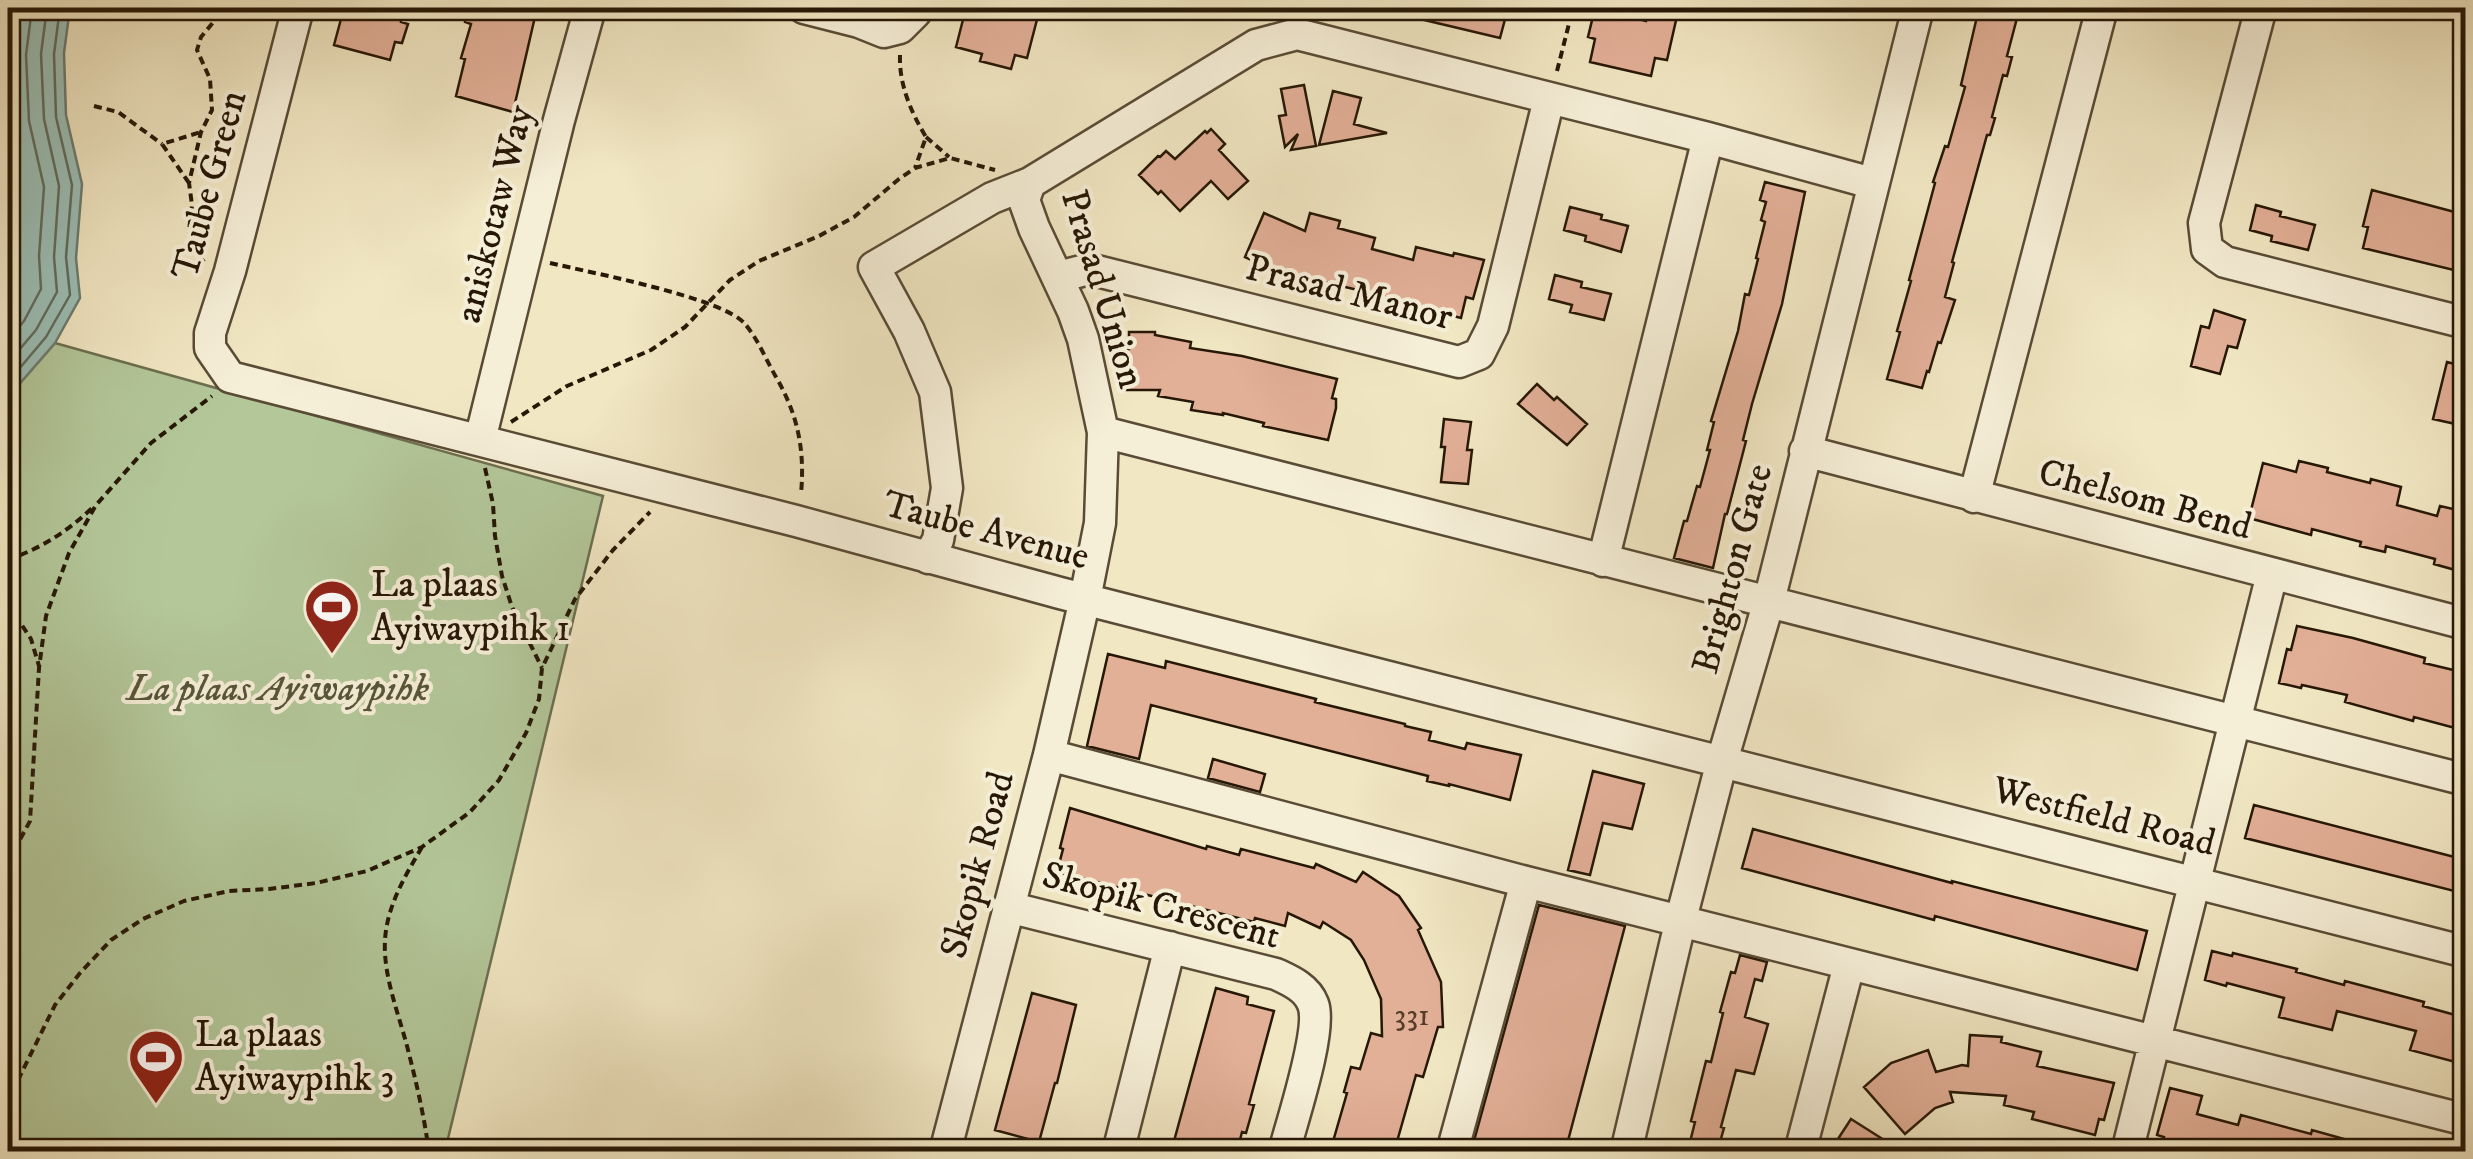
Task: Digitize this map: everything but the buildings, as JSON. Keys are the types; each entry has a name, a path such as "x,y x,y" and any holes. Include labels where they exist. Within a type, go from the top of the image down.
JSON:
{"street":[{"name":"Taube Green","path":"220,388 210,333 230,271 298,8"},
{"name":"aniskotaw Way","path":"491,443 559,120 590,8"},
{"path":"804,8 884,32 908,18"},
{"name":"Brighton Gate","path":"1626,1152 1681,920 1769,600 1918,8"},
{"path":"1974,497 2102,8"},
{"path":"2261,8 2204,223 2207,249 2226,262 2466,323"},
{"name":"Prasad Union","path":"1086,599 1100,522 1103,432 1083,339 1024,200 1030,183 1256,45 1296,34 1552,89 1708,138 1872,183"},
{"name":"Prasad Manor","path":"1058,277 1089,269 1458,362 1479,354 1493,326 1552,89"},
{"path":"1603,561 1708,138"},
{"path":"928,558 938,540 947,488 935,392 909,331 874,267 998,195 1030,183"},
{"name":"Taube Avenue","path":"220,388 491,443 1722,761"},
{"path":"1103,432 2466,780"},
{"name":"Chelsom Bend","path":"1805,451 2466,624"},
{"path":"2127,1152 2272,574"},
{"name":"Skopik Road","path":"945,1152 1086,599"},
{"path":"1048,755 1526,882 2466,1120"},
{"name":"Westfield Road","path":"1722,761 2466,952"},
{"path":"1452,1152 1526,882"},
{"name":"Skopik Crescent","path":"1008,907 1276,974 1305,992 1314,1005 1313,1037 1284,1152"},
{"path":"1118,1152 1170,947"},
{"path":"1800,1152 1850,965"}],"path":[{"path":"210,268 193,248 189,231 189,183 201,132 212,110 210,78 197,50 202,37 226,8"},
{"path":"1552,89 1573,8"},
{"path":"908,18 899,64 913,116 926,137 950,158 1000,172 998,195"},
{"path":"94,106 118,112 162,144 189,183"},
{"path":"162,144 201,132"},
{"path":"915,168 926,137"},
{"path":"542,668 512,607 502,576 484,462 497,465 491,443 511,422 567,386 652,350 686,328 730,280 759,261 854,218 915,168 950,158"},
{"path":"545,261 709,302 744,321 782,387 799,427 800,504"},
{"path":"8,560 70,530 151,443 220,388"},
{"path":"8,862 30,821 46,616 69,553 96,505"},
{"path":"18,1080 55,1005 80,972 110,940 143,919 184,901 229,890 316,883 367,870 422,847 470,812 499,780 526,734 539,699 542,668 575,599 613,550 649,516 653,505"},
{"path":"8,604 31,639 39,668"},
{"path":"422,847 390,913 385,942 389,982 423,1108 429,1152"},
{"path":"8,996 18,1032 18,1080 8,1143"}],"green space":[{"name":"La plaas Ayiwaypihk","path":"55,343 603,496 445,1151 8,1152 8,397"}],"water":[{"path":"8,8 70,8 64,53 66,115 82,184 76,258 80,298 55,343 8,397"}],"place":[{"name":"La plaas Ayiwaypihk 1","path":"332,656"},
{"name":"La plaas Ayiwaypihk 3","path":"156,1106"}]}
